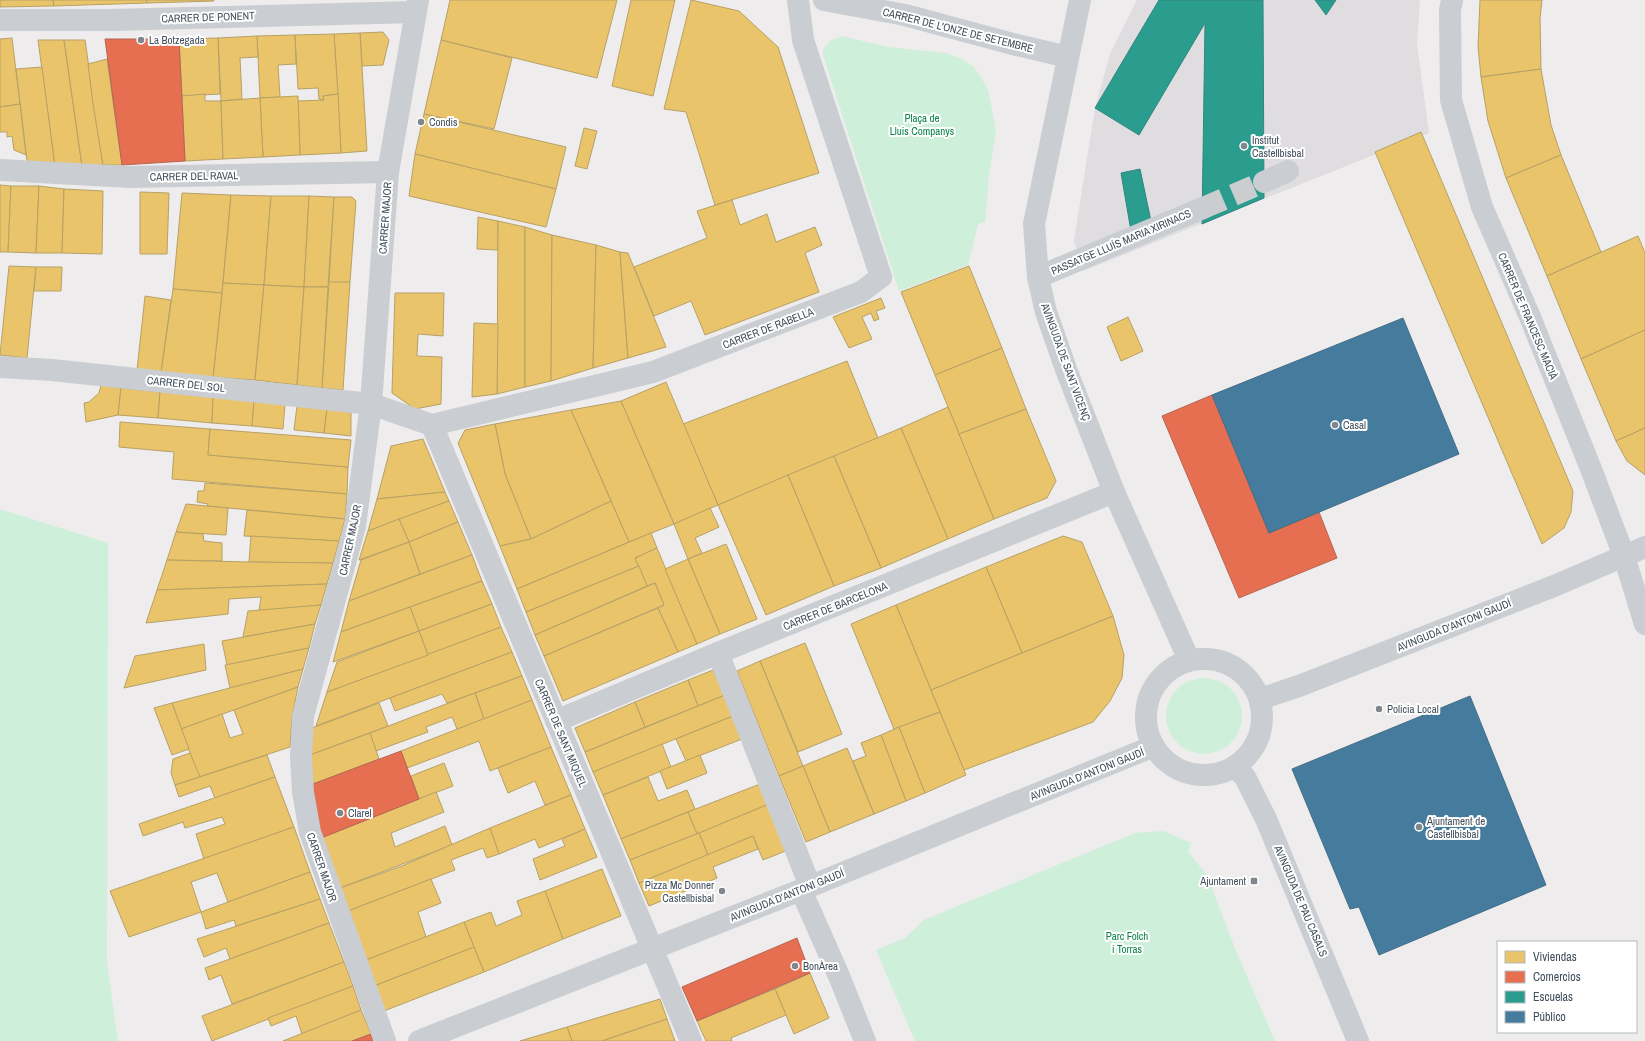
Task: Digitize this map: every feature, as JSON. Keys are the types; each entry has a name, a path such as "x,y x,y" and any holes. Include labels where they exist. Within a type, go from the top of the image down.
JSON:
{"street":[{"name":"CARRER DE RABELLA","path":"432,425 653,372 861,292 881,277 804,40 798,0"},
{"name":"CARRER DE L'ONZE DE SETEMBRE","path":"824,0 905,15 1068,57"},
{"name":"AVINGUDA DE SANT VICENÇ","path":"1080,0 1034,224 1038,277 1046,312 1114,492 1189,660"},
{"name":"CARRER DE FRANCESC MACIÀ","path":"1452,0 1450,10 1451,100 1482,207 1530,317 1591,469 1624,556 1645,624"},
{"name":"CARRER DE PONENT","path":"0,20 110,20 416,6"},
{"name":"CARRER MAJOR","path":"385,1041 310,832 303,792 301,757 303,716 355,526 371,404 388,172 416,6"},
{"name":"CARRER DEL RAVAL","path":"0,170 131,178 388,172"},
{"path":"1264,182 1288,172"},
{"name":"PASSATGE LLUÍS MARIA XIRINACS","path":"1038,277 1203,208"},
{"name":"CARRER DEL SOL","path":"0,367 52,370 371,404"},
{"path":"371,404 432,425"},
{"name":"CARRER DE SANT MIQUEL","path":"432,425 691,1041"},
{"name":"CARRER DE BARCELONA","path":"556,721 718,653 1114,492"},
{"name":"AVINGUDA D'ANTONI GAUDÍ","path":"1260,699 1306,684 1547,589 1645,547"},
{"path":"718,653 839,976 865,1041"},
{"path":"1207,658 1224,661 1244,674 1252,683 1260,699 1263,718 1260,737 1250,754 1235,766 1218,773 1199,775 1182,770 1166,761 1154,746 1147,730 1146,718 1150,695 1164,675 1172,668 1189,660 1207,658"},
{"name":"AVINGUDA D'ANTONI GAUDÍ","path":"418,1041 806,888 1154,746"},
{"name":"AVINGUDA DE PAU CASALS","path":"1235,766 1245,777 1266,819 1358,1041"}],"shaded area":[{"name":"Institut Castellbisbal","path":"1137,0 1420,0 1417,44 1429,133 1083,271 1074,240 1095,108 1110,54"}],"green space":[{"name":"Plaça de Lluis Companys","path":"842,36 888,47 946,53 962,59 974,67 988,89 996,131 989,176 985,222 978,224 968,265 899,291 823,55 823,49 830,41"},
{"path":"0,509 108,543 107,963 118,1041 0,1041"},
{"path":"1204,678 1218,681 1231,689 1239,702 1242,716 1239,730 1231,743 1218,751 1204,754 1190,751 1177,743 1169,730 1166,716 1169,702 1177,689 1190,681"},
{"name":"Parc Folch i Torras","path":"1163,831 1191,843 1188,852 1207,875 1236,951 1275,1041 915,1041 876,950 905,938 924,920 1135,833"}],"building: Viviendas":[{"path":"0,0 53,0 54,6 0,7"},
{"path":"53,0 146,0 147,3 54,6"},
{"path":"146,0 214,0 214,1 147,3"},
{"path":"450,0 617,0 597,78 441,40"},
{"path":"631,0 675,0 653,96 612,86"},
{"path":"691,0 739,11 778,47 819,173 715,205 686,112 664,109"},
{"path":"1480,0 1542,0 1540,19 1541,69 1481,77 1478,46"},
{"path":"383,32 389,40 383,65 362,66 360,33"},
{"path":"360,33 367,151 341,153 334,34"},
{"path":"334,34 338,94 323,96 324,100 319,99 318,88 298,89 295,35"},
{"path":"295,35 296,64 278,65 280,97 260,98 257,36"},
{"path":"257,36 258,57 240,58 242,99 221,101 218,38"},
{"path":"12,38 20,104 0,107 0,39"},
{"path":"218,38 220,94 182,96 179,39"},
{"path":"38,40 64,40 82,166 55,167"},
{"path":"64,40 85,40 103,165 82,166"},
{"path":"441,40 512,58 494,129 424,114"},
{"path":"107,59 122,165 103,165 93,104 88,64"},
{"path":"42,67 55,167 28,169 16,69"},
{"path":"1541,69 1551,125 1561,155 1506,178 1488,121 1481,77"},
{"path":"205,94 205,101 221,101 223,159 185,161 182,96"},
{"path":"338,94 341,153 300,155 298,101 324,100 323,96"},
{"path":"298,96 300,155 263,157 260,98"},
{"path":"260,98 263,157 223,159 221,101"},
{"path":"20,104 26,155 14,150 12,136 7,137 7,132 0,132 0,107"},
{"path":"424,114 566,147 556,189 415,154"},
{"path":"584,128 597,131 587,169 575,166"},
{"path":"1421,132 1573,491 1571,512 1564,528 1542,544 1375,152"},
{"path":"415,154 556,189 546,227 409,196"},
{"path":"1561,155 1601,252 1547,276 1506,178"},
{"path":"0,185 11,186 8,252 0,252"},
{"path":"11,186 39,186 36,253 8,252"},
{"path":"39,186 64,189 62,253 36,253"},
{"path":"64,189 103,191 102,254 62,253"},
{"path":"140,192 169,193 167,254 140,254"},
{"path":"182,193 231,195 222,293 173,289"},
{"path":"231,195 271,196 264,285 223,283"},
{"path":"271,196 309,196 304,287 264,285"},
{"path":"309,196 334,197 328,287 304,287"},
{"path":"334,197 352,197 356,201 350,282 329,283"},
{"path":"732,200 740,225 767,214 776,242 815,227 822,245 805,253 819,292 705,335 691,301 654,316 634,267 707,238 697,211"},
{"path":"478,217 498,221 498,250 477,249"},
{"path":"498,221 525,227 525,387 497,394"},
{"path":"525,227 552,235 551,381 525,387"},
{"path":"552,235 596,245 593,368 551,381"},
{"path":"1638,236 1645,253 1645,330 1581,359 1547,276"},
{"path":"596,245 620,252 628,358 593,368"},
{"path":"620,252 628,253 666,347 628,358"},
{"path":"9,266 36,267 27,358 0,355"},
{"path":"969,266 1002,348 935,375 901,292"},
{"path":"36,267 62,267 61,291 34,291"},
{"path":"329,282 350,282 343,390 322,388"},
{"path":"223,283 264,285 255,380 213,377"},
{"path":"264,285 304,287 297,385 255,380"},
{"path":"304,287 328,287 322,388 297,385"},
{"path":"173,289 222,293 213,377 161,372"},
{"path":"395,293 444,293 443,336 418,334 417,356 442,357 441,404 415,409 392,393"},
{"path":"145,296 171,300 161,372 137,370"},
{"path":"881,298 885,308 876,311 879,319 874,321 871,313 862,317 872,339 849,348 833,317"},
{"path":"1128,317 1143,351 1121,361 1107,327"},
{"path":"474,323 498,324 497,394 472,397"},
{"path":"1645,330 1645,428 1616,441 1581,359"},
{"path":"1002,348 1026,409 959,434 935,375"},
{"path":"847,361 878,438 718,505 683,424"},
{"path":"666,382 718,505 674,524 621,401"},
{"path":"101,385 121,388 118,415 86,422 84,403 89,402 99,393"},
{"path":"121,388 160,392 158,418 118,415"},
{"path":"160,392 213,397 212,423 158,418"},
{"path":"213,397 254,401 252,426 212,423"},
{"path":"254,401 285,404 283,429 252,426"},
{"path":"621,401 674,524 629,542 571,410"},
{"path":"297,406 327,409 324,433 294,430"},
{"path":"948,407 994,519 948,539 901,428"},
{"path":"327,409 351,411 351,436 324,433"},
{"path":"1026,409 1056,481 1047,498 994,519 959,434"},
{"path":"571,410 611,501 531,539 505,474 495,424"},
{"path":"120,422 210,429 208,455 348,467 347,494 172,479 174,452 119,447"},
{"path":"495,424 505,474 531,539 500,546 458,443 465,430"},
{"path":"901,428 948,539 881,568 834,456"},
{"path":"1645,428 1645,475 1627,461 1616,441"},
{"path":"210,429 351,440 348,467 208,455"},
{"path":"423,439 445,492 377,499 391,446"},
{"path":"834,456 881,568 834,586 788,475"},
{"path":"788,475 834,586 766,615 718,505"},
{"path":"205,483 347,494 345,519 207,506 208,504 197,502 198,491 204,491"},
{"path":"445,492 449,501 368,531 377,499"},
{"path":"449,501 458,522 409,542 399,519"},
{"path":"611,501 629,542 517,589 500,546 531,539"},
{"path":"186,504 228,508 226,535 176,532"},
{"path":"710,508 719,527 695,538 702,553 688,559 674,524"},
{"path":"247,510 345,519 339,541 244,536"},
{"path":"399,519 409,542 359,560 368,531"},
{"path":"458,522 472,555 420,574 409,542"},
{"path":"176,532 203,534 204,541 222,543 222,561 167,560"},
{"path":"651,533 657,548 635,558 639,566 526,612 517,589"},
{"path":"251,536 339,541 333,563 249,562"},
{"path":"1063,536 1082,542 1113,616 1022,653 986,567"},
{"path":"409,542 420,574 349,601 361,560"},
{"path":"726,544 757,619 720,634 688,559"},
{"path":"657,548 697,644 678,652 658,608 664,605 655,583 647,586 635,558"},
{"path":"472,555 482,581 341,632 349,601"},
{"path":"688,559 720,634 697,644 665,569"},
{"path":"167,560 333,563 327,584 157,590"},
{"path":"639,566 647,586 535,635 526,612"},
{"path":"986,567 1022,653 931,690 896,605"},
{"path":"482,581 492,604 419,631 410,607"},
{"path":"655,583 664,605 544,656 535,635"},
{"path":"327,584 321,605 259,611 261,597 229,599 228,614 146,623 157,590"},
{"path":"492,604 501,627 428,655 419,631"},
{"path":"321,605 315,624 243,637 248,611"},
{"path":"896,605 940,712 894,729 851,624"},
{"path":"410,607 419,631 333,662 341,632"},
{"path":"658,608 678,652 563,701 544,656"},
{"path":"1113,616 1124,655 1122,678 1110,701 1093,722 964,770 931,690"},
{"path":"315,624 309,648 227,665 222,641"},
{"path":"501,627 512,652 316,726 327,692"},
{"path":"419,631 428,655 327,692 337,662"},
{"path":"805,643 842,734 798,752 760,661"},
{"path":"204,644 206,670 124,688 135,656"},
{"path":"309,648 303,669 230,688 225,665"},
{"path":"512,652 522,676 447,703 442,694 395,711 390,698"},
{"path":"760,661 803,766 779,776 737,671"},
{"path":"303,669 298,687 181,729 172,703"},
{"path":"713,670 725,695 698,706 688,680"},
{"path":"522,676 532,700 484,719 475,693"},
{"path":"688,680 698,706 645,727 635,702"},
{"path":"298,687 292,717 290,747 199,777 181,729 222,714 230,738 243,734 234,710"},
{"path":"475,693 484,719 457,729 452,717 426,727 428,732 376,751 370,733"},
{"path":"725,695 733,716 593,772 585,752"},
{"path":"532,700 551,747 490,771 479,741 407,768 401,751"},
{"path":"635,702 645,727 585,752 575,728"},
{"path":"172,703 189,749 172,755 154,708"},
{"path":"379,703 388,726 310,755 312,728"},
{"path":"940,712 966,775 925,793 899,727"},
{"path":"733,716 742,739 686,761 676,739"},
{"path":"899,727 925,793 906,801 881,735"},
{"path":"370,733 379,759 313,784 310,755"},
{"path":"881,735 906,801 874,814 853,761 866,756 861,743"},
{"path":"662,744 671,767 603,795 593,772"},
{"path":"551,747 571,795 545,805 535,781 508,793 498,768"},
{"path":"847,748 874,814 830,832 803,766"},
{"path":"190,753 200,777 175,785 171,773 173,759"},
{"path":"267,755 275,777 215,798 210,786 179,797 175,785"},
{"path":"700,755 707,773 667,789 660,771"},
{"path":"444,763 453,786 419,799 411,776"},
{"path":"803,766 830,832 806,842 779,776"},
{"path":"275,777 294,827 204,859 196,834 225,824 222,817 185,828 183,822 143,836 139,824"},
{"path":"648,777 658,801 687,790 695,809 621,839 603,795"},
{"path":"760,784 769,804 697,834 688,812"},
{"path":"436,792 444,812 391,833 395,847 445,826 452,845 340,888 321,838"},
{"path":"571,795 585,829 539,848 535,839 499,854 490,828"},
{"path":"769,804 788,850 763,860 753,836 708,855 699,833"},
{"path":"688,812 697,834 630,860 621,839"},
{"path":"294,827 310,872 228,902 217,873 191,882 201,912 129,937 110,891"},
{"path":"490,828 499,854 487,858 483,848 451,860 455,870 348,911 340,888 402,866"},
{"path":"585,829 597,857 540,880 533,859 565,846 562,839"},
{"path":"699,833 708,855 639,883 630,860"},
{"path":"753,836 758,849 713,867 717,878 649,906 639,883"},
{"path":"602,869 621,916 563,939 545,891"},
{"path":"310,872 320,899 236,926 234,920 206,929 201,912"},
{"path":"431,879 441,903 418,912 426,937 366,960 348,911"},
{"path":"545,891 563,939 484,972 464,922 491,912 496,926 522,915 517,901"},
{"path":"320,899 329,923 230,959 226,948 204,957 197,939"},
{"path":"464,922 474,947 374,986 366,960"},
{"path":"329,923 344,962 232,1004 221,975 209,980 205,968"},
{"path":"474,947 484,972 384,1011 374,986"},
{"path":"344,962 353,986 212,1041 202,1016"},
{"path":"810,973 829,1018 794,1034 775,989"},
{"path":"353,986 361,1010 302,1034 296,1016 271,1026 268,1018"},
{"path":"775,989 786,1015 731,1038 732,1041 706,1041 697,1021"},
{"path":"660,999 667,1019 602,1041 572,1041 567,1027"},
{"path":"361,1010 371,1034 352,1041 283,1041"},
{"path":"667,1019 675,1041 602,1041"},
{"path":"567,1027 572,1041 520,1041"}],"building: Comercios":[{"path":"105,39 179,39 185,161 122,165"},
{"path":"1212,395 1269,533 1319,512 1337,558 1239,598 1162,416"},
{"path":"401,751 419,799 321,838 313,784"},
{"path":"797,938 810,973 697,1021 682,987"},
{"path":"371,1034 373,1041 352,1041"}],"building: Escuelas":[{"path":"1159,0 1263,0 1264,198 1202,224 1205,23 1139,135 1095,108"},
{"path":"1315,0 1336,0 1326,15"},
{"path":"1140,169 1151,221 1131,231 1121,173"}],"building: Público":[{"name":"Casal","path":"1403,318 1459,454 1269,533 1212,395"},
{"name":"Ajuntament de Castellbisbal","path":"1470,696 1546,885 1379,955 1359,907 1350,909 1292,769"}],"tunnel":[{"path":"1203,208 1264,182"}],"place":[{"name":"La Botzegada","path":"141,40"},
{"name":"Condis","path":"421,122"},
{"name":"Institut Castellbisbal","path":"1244,146"},
{"name":"Casal","path":"1335,425"},
{"name":"Policia Local","path":"1379,709"},
{"name":"Clarel","path":"340,813"},
{"name":"Ajuntament de Castellbisbal","path":"1419,827"},
{"name":"Ajuntament","path":"1254,881"},
{"name":"Pizza Mc Donner Castellbisbal","path":"722,891"},
{"name":"BonÀrea","path":"795,966"}]}
